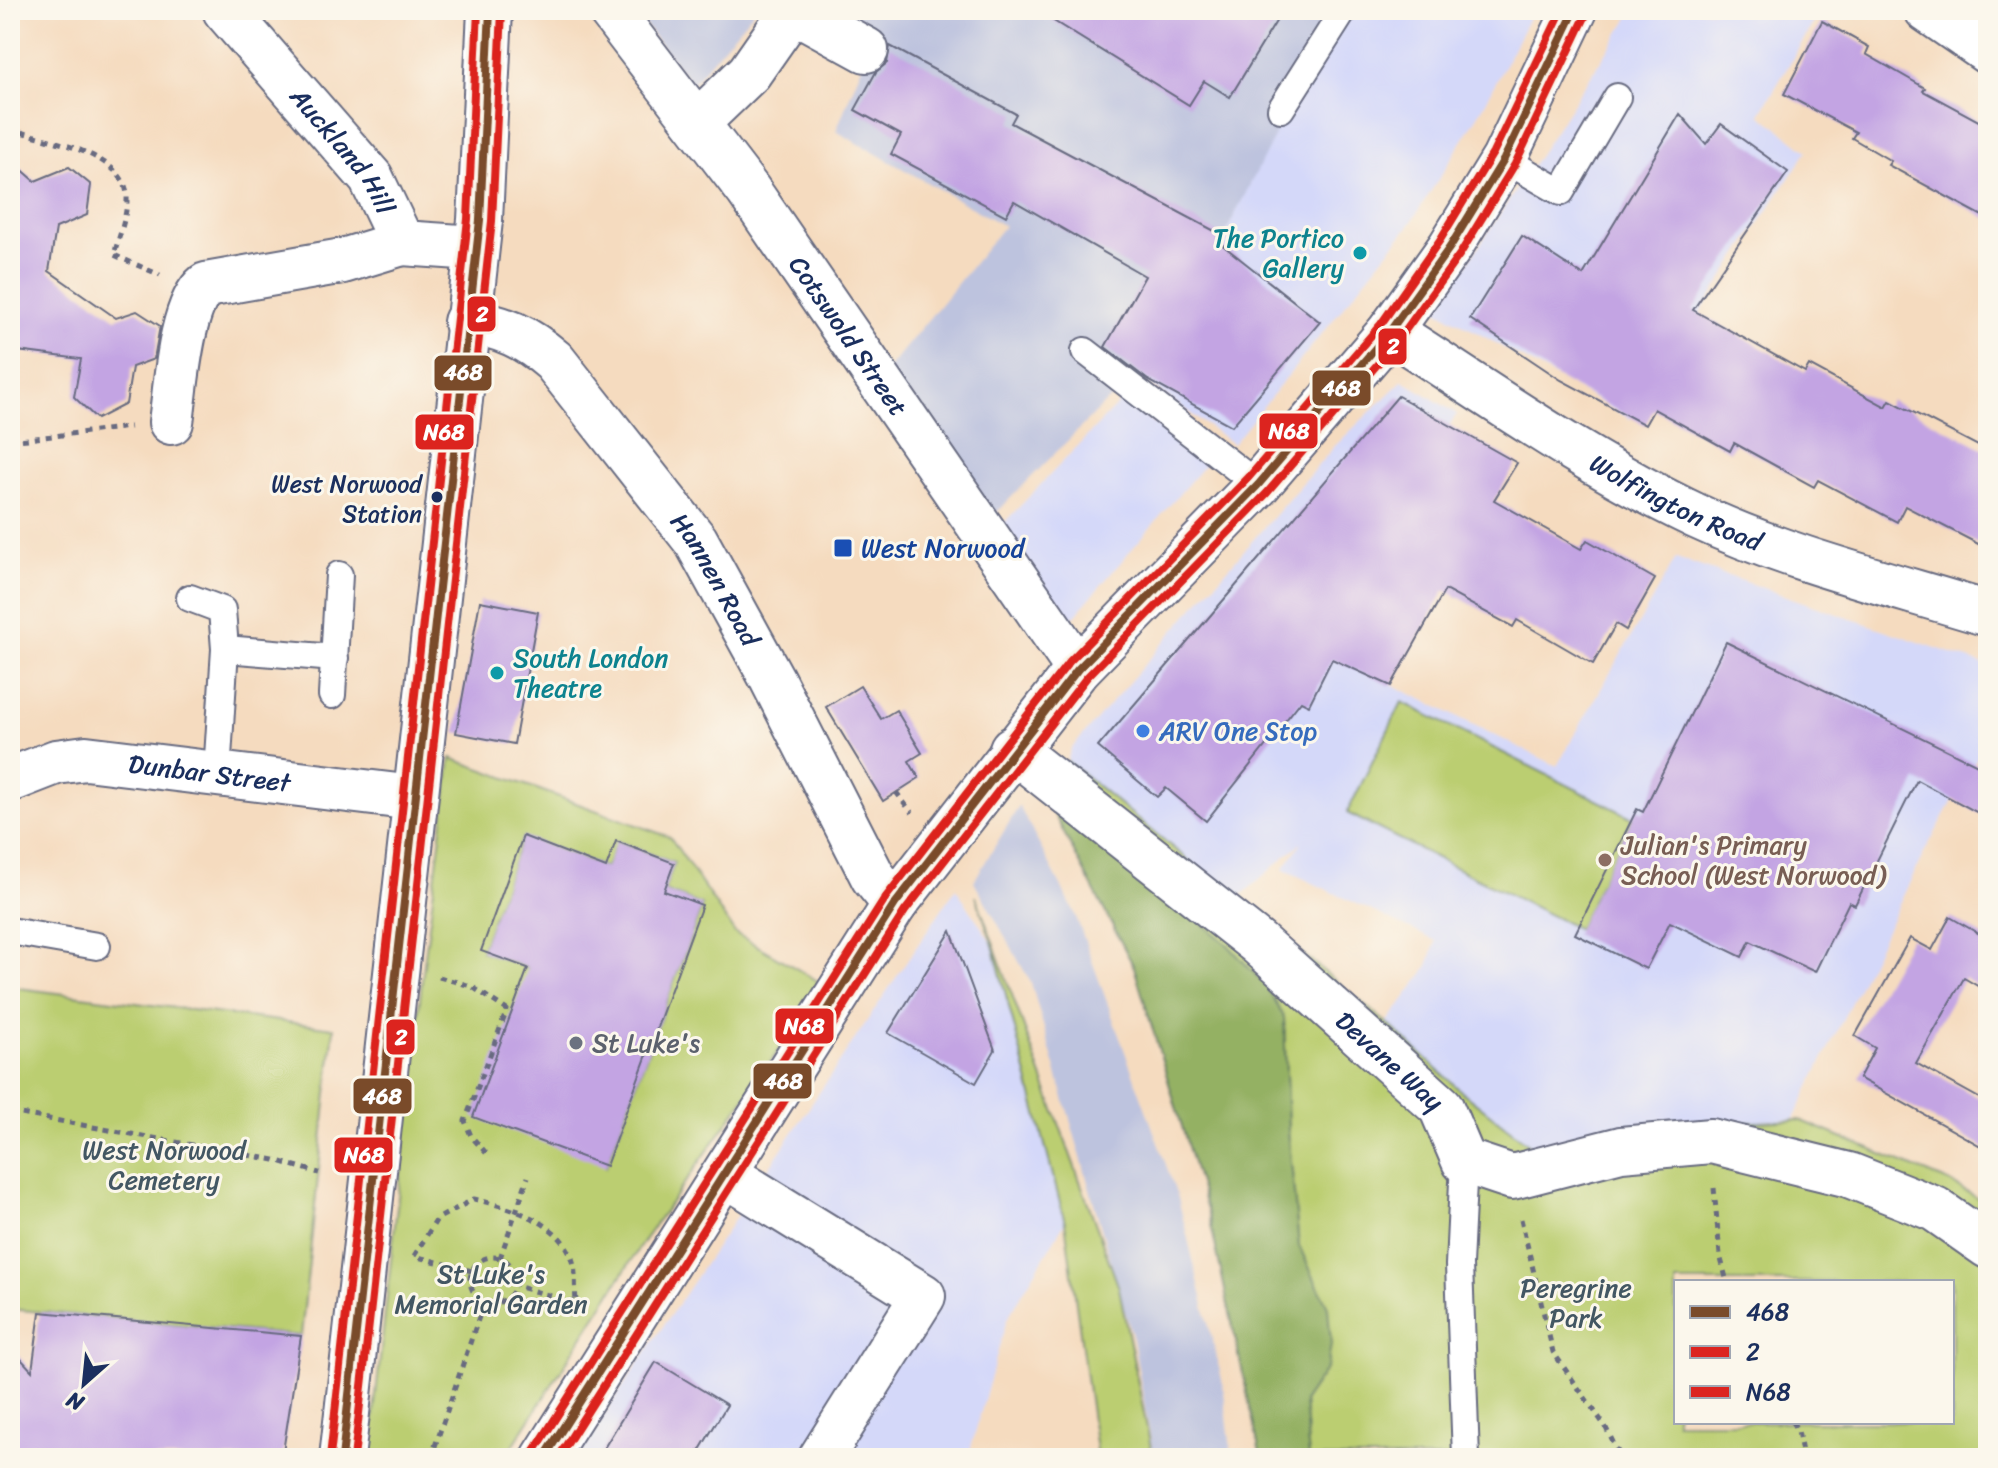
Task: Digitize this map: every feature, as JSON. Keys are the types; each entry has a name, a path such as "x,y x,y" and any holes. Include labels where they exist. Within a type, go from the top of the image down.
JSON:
{"street":[{"name":"Auckland Hill","path":"225,10 371,178 402,243 475,248"},
{"path":"342,1458 475,248 490,10"},
{"name":"Cotswold Street","path":"610,10 698,122 1078,669"},
{"path":"698,122 749,73 793,10 866,50"},
{"path":"544,1458 895,904 1078,669 1258,485 1390,331 1450,247 1504,159 1575,10"},
{"path":"1927,10 1988,52"},
{"path":"171,422 188,316 197,292 217,280 332,263 402,243"},
{"name":"Hannen Road","path":"466,322 491,324 526,337 554,361 696,541 772,679 873,877 895,904"},
{"name":"Wolfington Road","path":"1390,331 1632,484 1696,516 1774,547 1988,614"},
{"name":"Dunbar Street","path":"10,780 69,759 217,773 414,798"},
{"name":"Devane Way","path":"1004,761 1258,943 1441,1107 1464,1161"},
{"path":"1464,1161 1512,1177 1621,1149 1711,1141 1849,1175 1935,1209 1988,1246"},
{"path":"725,1174 923,1296 821,1458"}],"lane":[{"path":"1281,109 1344,10"},
{"path":"1504,159 1561,192 1617,97"},
{"path":"1085,351 1258,485"},
{"path":"332,695 339,575"},
{"path":"190,598 222,610 225,649 217,773"},
{"path":"225,649 335,658"},
{"path":"10,931 97,946"},
{"path":"1464,1161 1459,1265 1466,1458"}],"path":[{"path":"10,129 87,153 118,172 125,182 127,207 114,255 197,292"},
{"path":"10,441 171,422"},
{"path":"447,979 471,986 507,1010 465,1121 471,1136 487,1154"},
{"path":"10,1112 275,1160 319,1173"},
{"path":"1711,1141 1720,1255 1726,1280"},
{"path":"500,1258 528,1177"},
{"path":"1512,1177 1553,1352 1605,1426 1621,1458"},
{"path":"472,1271 414,1256 437,1219 474,1199 516,1209 556,1234 574,1263 576,1303 516,1286"},
{"path":"500,1258 514,1268 516,1286 503,1302 484,1302 472,1289 472,1271 485,1259 500,1258"},
{"path":"431,1458 484,1302"},
{"path":"1793,1424 1798,1431 1803,1458"}],"shaded area":[{"path":"633,10 755,10 692,84"},
{"path":"758,10 1338,10 1224,236 1144,377 1106,402 987,522 883,375 1004,226 836,131 863,63"},
{"path":"1336,10 1533,10 1481,111 1411,223 1233,444 1142,379 1224,236"},
{"path":"1634,10 1821,10 1760,114 1807,151 1630,419 1437,310"},
{"name":"Julian's Primary School (West Norwood)","path":"1403,380 1457,414 1298,644 1399,688 1557,766 1676,558 1988,666 1988,738 1925,851 1794,1119 1689,1125 1541,1154 1461,1091 1387,1023 1427,968 1436,941 1283,869 1302,842 1237,899 1067,761 1071,749 1335,446"},
{"path":"1123,399 1206,463 1066,626 1000,527"},
{"path":"1019,806 1074,911 1178,1198 1223,1384 1232,1458 1154,1458 1133,1339 1031,983 974,881"},
{"path":"956,888 993,945 1065,1222 1007,1319 968,1458 575,1458"}],"green space":[{"path":"1402,702 1633,818 1578,929 1347,813"},
{"name":"St Luke's Memorial Garden","path":"451,758 670,837 735,933 825,985 645,1239 505,1458 369,1458 423,972","holes":["523,837 606,868 617,841 674,863 664,891 702,905 606,1166 528,968 481,951"]},
{"name":"Peregrine Park","path":"1067,761 1387,1023 1461,1091 1541,1154 1689,1125 1800,1120 1949,1182 1979,1199 1988,1313 1985,1458 1309,1458 1304,1401 1327,1367 1299,1246 1288,1130 1284,1017 1041,789"},
{"path":"1041,789 1228,945 1266,986 1284,1017 1288,1130 1299,1246 1328,1307 1331,1345 1327,1367 1304,1401 1309,1458 1261,1458 1210,1220 1134,967"},
{"path":"976,896 1119,1288 1153,1458 1097,1458 1065,1222 993,945"},
{"name":"West Norwood Cemetery","path":"10,987 334,1028 301,1336 10,1309"}],"building":[{"path":"1036,10 1283,10 1230,97 1204,81 1189,105"},
{"path":"1822,21 1869,47 1866,54 1925,88 1923,91 1988,126 1988,219 1888,165 1891,161 1852,138 1856,132 1784,94"},
{"path":"890,46 1016,114 1011,123 1224,236 1220,243 1320,322 1232,426 1148,380 1105,347 1145,276 1014,201 1006,216 891,154 901,135 855,110 876,72 887,63"},
{"path":"1680,114 1706,144 1721,124 1788,172 1693,310 1805,372 1809,365 1886,407 1890,400 1988,451 1988,549 1905,506 1897,522 1818,480 1814,487 1734,443 1730,451 1654,409 1645,425 1561,380 1470,319 1522,236 1583,275"},
{"path":"10,159 35,181 69,167 91,185 87,215 56,228 49,271 116,318 137,311 160,326 154,359 132,367 126,404 97,419 74,397 81,359 10,350"},
{"path":"1398,396 1517,463 1494,500 1581,549 1587,540 1655,579 1626,630 1616,624 1593,664 1517,620 1513,627 1445,590 1391,686 1332,659 1309,705 1301,701 1206,821 1166,788 1157,797 1098,747"},
{"name":"South London Theatre","path":"480,601 538,612 514,744 456,733"},
{"path":"1726,642 1988,770 1988,793 1978,813 1917,780 1855,905 1849,902 1815,972 1750,941 1742,957 1670,922 1646,969 1575,934 1637,809 1643,812"},
{"path":"860,686 881,719 896,710 922,753 909,761 919,778 883,801 826,707"},
{"name":"St Luke's","path":"523,836 606,868 616,841 674,863 664,891 702,905 606,1166 473,1117 528,968 481,951"},
{"path":"1950,917 1988,939 1988,992 1964,978 1916,1063 1988,1103 1988,1150 1859,1078 1875,1048 1855,1036 1910,938 1932,950"},
{"path":"951,931 995,1050 976,1083 888,1033"},
{"path":"40,1312 301,1336 282,1458 10,1458 10,1347 32,1371"},
{"path":"656,1362 727,1405 695,1458 598,1458"}],"transit line":[{"name":"N68","path":"330,1457 468,219 478,10"},
{"name":"468","path":"342,1458 480,220 490,10"},
{"name":"N68","path":"534,1452 886,897 1069,662 1249,477 1381,324 1440,240 1493,153 1562,10"},
{"name":"468","path":"544,1458 895,904 1078,669 1258,485 1390,331 1450,247 1504,159 1575,10"},
{"name":"2","path":"354,1458 492,221 502,11"},
{"name":"2","path":"558,1458 905,911 1087,677 1267,493 1399,339 1460,254 1515,164 1586,15"}],"place":[{"name":"The Portico Gallery","path":"1360,253"},
{"name":"West Norwood Station","path":"437,497"},
{"name":"West Norwood","path":"843,548"},
{"name":"South London Theatre","path":"497,673"},
{"name":"ARV One Stop","path":"1143,731"},
{"name":"Julian's Primary School (West Norwood)","path":"1605,860"},
{"name":"St Luke's","path":"576,1043"}]}
